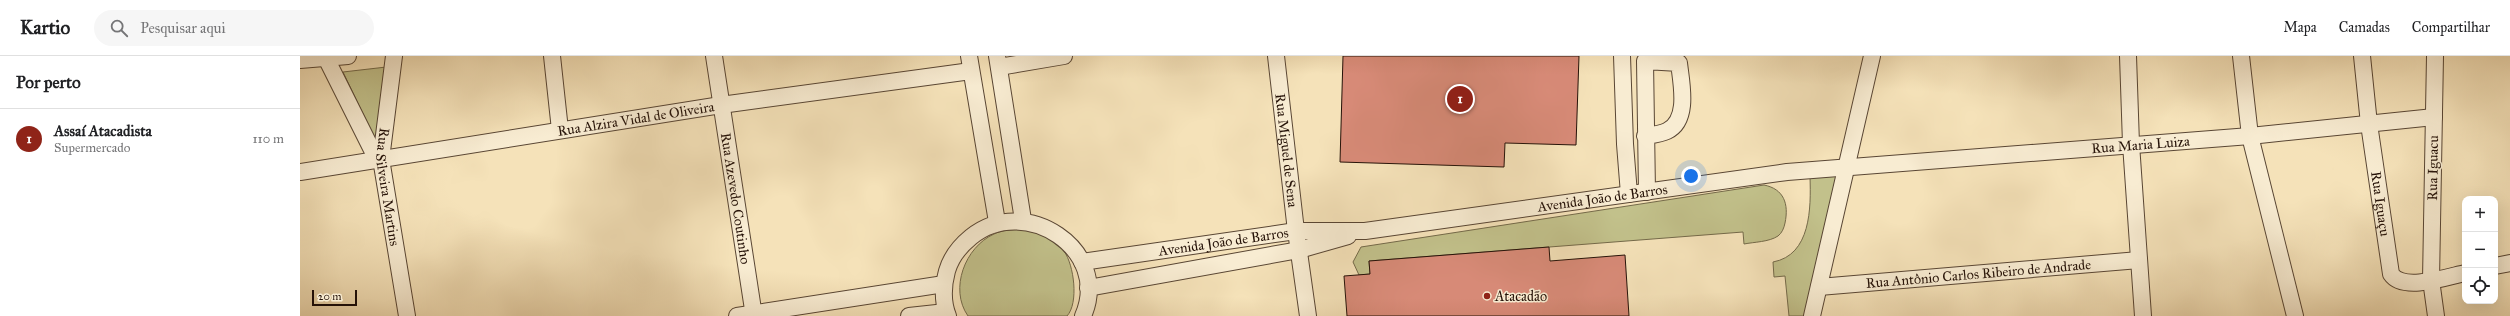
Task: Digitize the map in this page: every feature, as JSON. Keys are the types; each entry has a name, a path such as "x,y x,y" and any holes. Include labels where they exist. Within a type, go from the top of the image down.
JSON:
{"street":[{"path":"300,60 348,56"},
{"name":"Rua Silveira Martins","path":"394,56 379,160 407,316"},
{"path":"552,56 560,130"},
{"name":"Rua Azevedo Coutinho","path":"714,56 720,106 754,315"},
{"path":"1023,220 998,61 1064,56"},
{"name":"Rua Miguel de Sena","path":"1276,56 1296,231 1308,316"},
{"path":"1622,56 1624,144 1629,194"},
{"path":"1812,316 1872,56"},
{"path":"2128,56 2131,144 2143,316"},
{"path":"2241,56 2250,136 2295,316"},
{"name":"Rua Iguaçu","path":"2362,56 2369,124 2391,274 2404,283 2431,280 2462,274"},
{"name":"Rua Iguacu","path":"2435,56 2431,280 2436,316"},
{"path":"325,57 379,160"},
{"path":"1645,136 1667,131 1675,125 1683,98 1679,60 1645,59 1645,136 1646,192"},
{"path":"970,63 997,222"},
{"name":"Rua Alzira Vidal de Oliveira","path":"300,172 720,106 970,63"},
{"name":"Rua Maria Luiza","path":"1846,167 2250,136 2434,117"},
{"name":"Avenida João de Barros","path":"1082,262 1296,231 1365,231 1787,172 1846,167"},
{"path":"909,316 947,314 944,284 950,263 962,244 979,230 997,222 1023,220 1048,227 1068,242 1082,262 1088,288 1083,316"},
{"name":"Avenida João de Barros","path":"1088,288 1299,250 1365,231"},
{"name":"Rua Antônio Carlos Ribeiro de Andrade","path":"1819,287 2139,260"},
{"path":"2498,265 2510,263"},
{"path":"737,316 754,315 944,284"}],"shaded area":[{"path":"395,66 384,158 343,72"},
{"path":"1833,175 1838,180 1809,316 1789,316 1785,276 1774,277 1773,262 1786,258 1795,250 1802,240 1809,216 1810,177"},
{"path":"1764,185 1776,190 1784,198 1786,216 1782,232 1770,240 1761,242 1744,244 1743,232 1369,261 1370,274 1359,275 1353,262 1361,247"},
{"path":"1027,229 1052,240 1064,251 1067,257 1073,274 1074,293 1071,310 1067,316 968,316 962,305 960,282 963,270 975,248 984,240 998,232"}],"building":[{"path":"1343,56 1579,56 1576,145 1505,143 1504,167 1340,162"},
{"name":"Atacadão","path":"1549,247 1550,261 1625,255 1629,316 1347,316 1344,276 1370,274 1369,261"}],"place":[{"name":"Assaí Atacadista","path":"1460,99"},
{"name":"Atacadão","path":"1487,296"}]}
